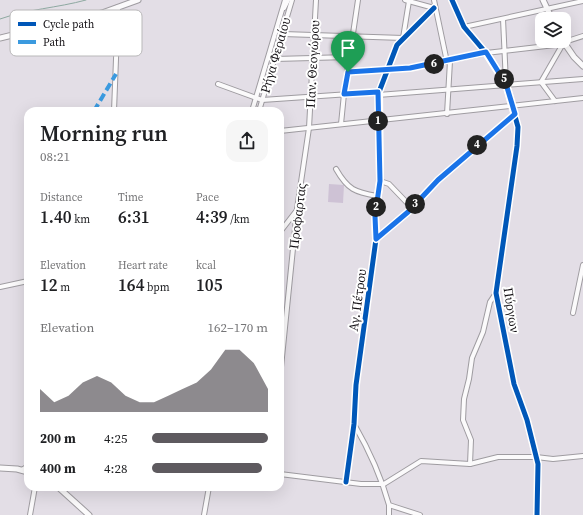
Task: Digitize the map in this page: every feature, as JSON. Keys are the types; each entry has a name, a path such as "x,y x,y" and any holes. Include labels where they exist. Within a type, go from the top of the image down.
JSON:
{"main road":[{"path":"108,10 138,0"},
{"path":"543,0 548,12"},
{"path":"0,38 10,36"},
{"path":"569,48 583,66"},
{"path":"0,468 22,470"},
{"path":"62,491 89,515"}],"street":[{"name":"Ρήγα Φεραίου","path":"285,0 286,9"},
{"name":"Ρήγα Φεραίου","path":"260,107 283,34 288,0"},
{"name":"Ρήγα Φεραίου","path":"253,107 286,9 292,0"},
{"name":"Παν. Θεογώρου","path":"309,128 316,0"},
{"path":"341,124 358,0"},
{"path":"403,38 407,0 434,8"},
{"path":"434,0 434,8 448,62 447,114"},
{"path":"452,0 464,27 486,52 506,84"},
{"path":"464,27 583,1"},
{"path":"378,94 397,45 434,8"},
{"path":"503,19 506,50 506,84"},
{"path":"283,34 403,38"},
{"path":"571,40 583,36"},
{"path":"348,72 387,70 448,62 486,52 535,46"},
{"path":"541,82 561,48"},
{"path":"114,107 116,56"},
{"path":"275,59 349,57"},
{"path":"218,84 262,100 344,94 378,94 448,90 506,84 583,79"},
{"path":"541,82 555,101"},
{"name":"Πύργων","path":"506,84 519,134 496,293 514,384 527,420 538,464 537,515"},
{"name":"Αγ. Πέτρου","path":"346,482 354,424 356,385 376,239 375,216 380,181 378,94"},
{"path":"284,131 583,98"},
{"path":"376,239 412,208 438,180 515,114"},
{"name":"Προφαρτας","path":"284,337 297,209 309,128"},
{"path":"336,169 340,177 358,193 377,196"},
{"path":"380,181 389,184 412,208"},
{"path":"284,226 297,209"},
{"path":"573,314 583,265"},
{"path":"0,287 24,283"},
{"path":"470,464 471,440 463,420 464,399 469,380 472,358 483,332 490,302 496,293"},
{"path":"354,424 367,445 376,470 384,484 389,505 389,515"},
{"path":"284,474 346,482 384,484 421,461 470,464 498,457 536,457 553,459 583,456"},
{"path":"30,515 34,491"},
{"path":"204,515 207,491"},
{"path":"389,505 420,515"}],"shaded area":[{"path":"329,184 344,185 343,203 328,202"}],"waterway":[{"path":"37,10 86,0"},
{"path":"0,19 10,16"}],"marked path":[{"path":"96,107 116,74"}],"cycle path":[{"path":"452,0 464,27 486,53 506,84 518,127 517,146 496,293 514,384 527,420 538,464 537,515"},
{"path":"346,482 354,424 356,385 376,239 375,216 380,181 379,92 397,45 434,8"}],"route":[{"path":"486,52 506,84 515,114 438,180 408,212 382,236 376,239 375,216 380,181 378,153 378,92 344,94 348,72 410,68 450,61 486,52"}]}
